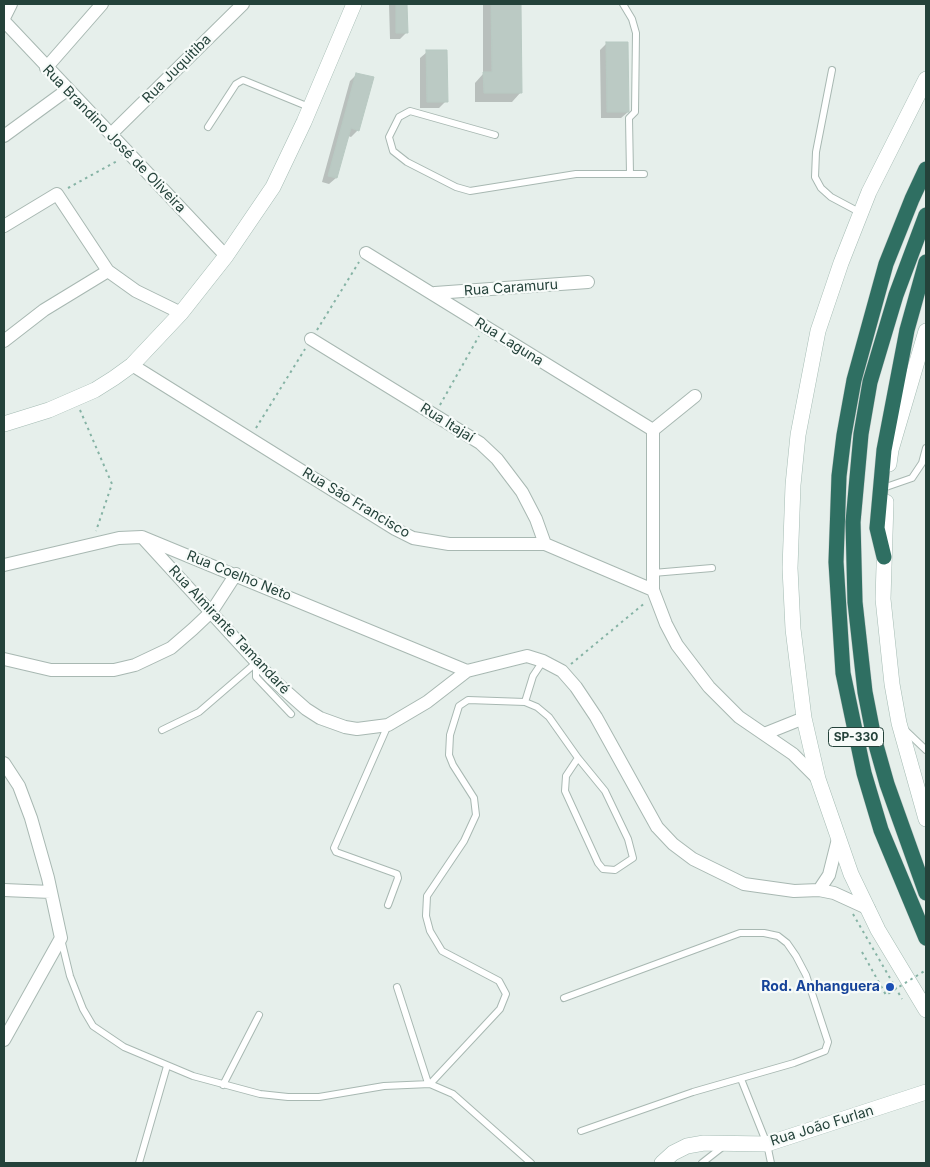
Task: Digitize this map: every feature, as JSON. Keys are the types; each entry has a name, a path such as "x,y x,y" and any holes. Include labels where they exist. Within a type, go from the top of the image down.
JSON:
{"highway":[{"name":"SP-330","path":"926,168 886,264 860,353 844,435 836,524 838,611 843,673 853,724 864,774 881,830 926,938"},
{"name":"SP-330","path":"926,215 896,295 870,382 861,434 853,522 855,602 866,701 887,784 926,893"},
{"path":"884,557 877,528 884,450 906,330 926,262"}],"main road":[{"path":"4,424 24,419 95,390 132,365 181,312 226,256 273,187 310,108 351,5"},
{"path":"926,79 861,213 831,288 818,330 798,435 793,485 790,568 793,629 804,718 818,779 851,874 883,938 926,1010"},
{"path":"926,331 891,450 886,487 883,599 892,684 899,723 926,819"},
{"name":"Rua João Furlan","path":"662,1163 673,1153 686,1146 704,1143 767,1144 926,1092"}],"street":[{"path":"4,19 11,4"},
{"path":"46,68 102,4"},
{"name":"Rua Juquitiba","path":"111,134 243,4"},
{"name":"Rua Brandino José de Oliveira","path":"4,19 46,68 226,256"},
{"path":"4,136 67,90"},
{"path":"4,226 58,194 108,271 136,291 181,312"},
{"name":"Rua Laguna","path":"366,253 435,293 484,327 653,430"},
{"path":"4,341 44,310 108,271"},
{"name":"Rua Caramuru","path":"435,293 470,292 588,282"},
{"path":"463,312 470,292"},
{"name":"Rua Itajaí","path":"311,339 480,443 510,473 536,519 545,544"},
{"name":"Rua São Francisco","path":"132,365 395,529 413,538 449,544 545,544 654,592"},
{"path":"695,396 653,430 654,592 677,645 692,668 739,717 793,754 818,779"},
{"name":"Rua Coelho Neto","path":"4,564 120,538 142,537 236,574 466,671"},
{"name":"Rua Almirante Tamandaré","path":"142,537 212,611 256,662 306,709 331,723 357,729 388,725 427,702 466,671 527,656 543,661 562,671 576,687 596,717 644,806 657,827 672,844 693,859 744,884 794,892 819,890 843,897 869,910"},
{"path":"4,659 52,670 114,670 135,665 171,648 212,611 236,574"},
{"path":"764,734 804,718"},
{"path":"4,763 18,786 31,818 61,938 4,1040"},
{"path":"819,890 829,875 838,839"},
{"path":"4,890 51,892"}],"lane":[{"path":"623,4 632,19 636,34 635,112 630,118 630,174"},
{"path":"832,70 816,152 815,177 831,197 861,213"},
{"path":"208,127 236,84 243,80 310,108"},
{"path":"495,135 410,110 399,117 389,137 393,150 403,159 456,187 470,191 576,174 644,174"},
{"path":"886,487 912,478 922,462 926,448"},
{"path":"653,573 712,568"},
{"path":"525,702 533,676 543,661"},
{"path":"256,662 256,677 290,714"},
{"path":"162,730 199,712 256,662"},
{"path":"429,1084 500,1009 506,994 499,981 442,952 433,937 426,916 427,896 464,841 476,815 474,798 453,765 449,755 450,735 459,706 464,702 525,702 537,706 549,717 578,758 606,790 633,852 633,858 615,870 603,869 598,863 565,792 566,776 578,758"},
{"path":"899,723 926,750"},
{"path":"388,725 334,848 336,852 397,874 398,878 388,906"},
{"path":"564,998 740,933 753,932 778,936 787,943 806,976 828,1042 825,1051 812,1056 693,1092 581,1130"},
{"path":"61,938 70,976 83,1009 93,1026 124,1048 167,1066 223,1085 260,1094 288,1097 319,1097 384,1086 429,1084 453,1094 531,1163"},
{"path":"397,987 429,1084"},
{"path":"223,1085 259,1015"},
{"path":"140,1163 167,1066"},
{"path":"741,1079 767,1144 771,1163"},
{"path":"702,1163 727,1144"}],"path":[{"path":"58,194 130,154"},
{"path":"435,415 484,327"},
{"path":"75,399 112,484 92,545"},
{"path":"562,671 654,592"},
{"path":"843,897 902,999"},
{"path":"862,952 886,996 926,970"}],"building":[{"path":"396,4 407,4 408,33 396,33"},
{"path":"491,4 521,4 522,93 484,93 483,72 492,72"},
{"path":"606,42 628,42 629,112 607,112"},
{"path":"426,50 447,50 448,102 427,102"},
{"path":"356,73 374,77 359,131 351,128 337,178 328,176"}],"place":[{"name":"Rod. Anhanguera","path":"890,987"}]}
